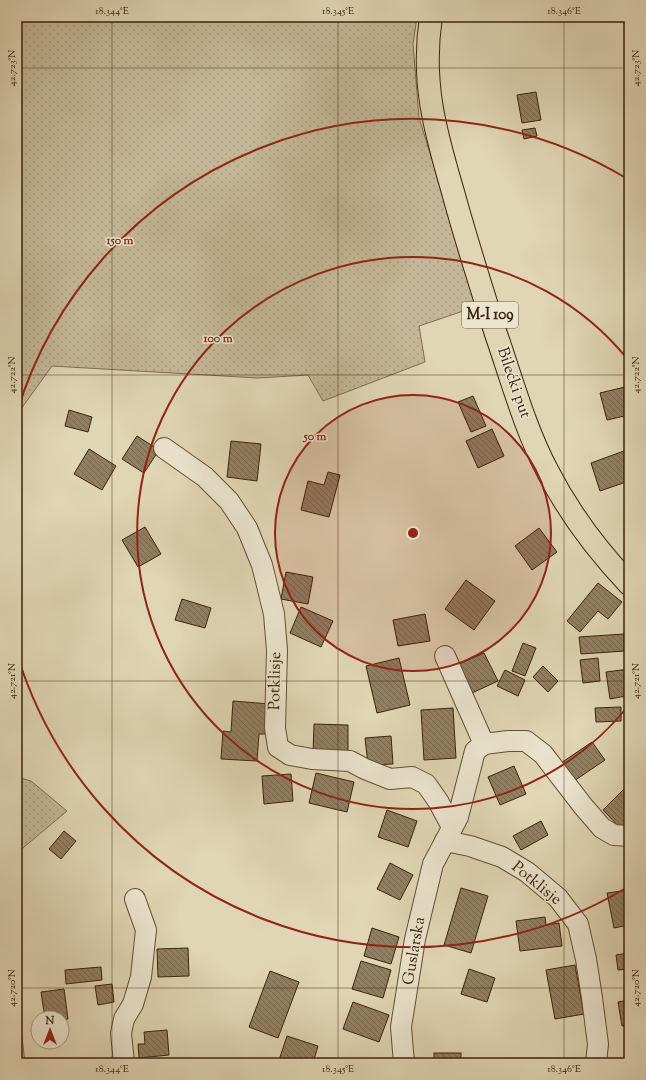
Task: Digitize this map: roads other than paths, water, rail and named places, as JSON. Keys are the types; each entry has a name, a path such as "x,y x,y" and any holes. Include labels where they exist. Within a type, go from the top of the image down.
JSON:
{"main road":[{"name":"Bilećki put","path":"431,17 427,49 427,63 431,106 436,134 478,278 512,381 537,449 559,493 588,536 608,562 629,584"}],"street":[{"name":"Potklisje","path":"164,448 205,477 230,501 247,528 262,565 274,614 277,650 275,728 278,747 290,755 312,759 350,761 390,779 412,777 426,784 438,801 448,834 470,846 502,857 558,898 578,924 586,959 598,1044 596,1063"},
{"path":"445,656 484,744 508,741 526,741 543,754 602,828 614,835 629,836"},
{"name":"Guslarska","path":"404,1063 401,1027 415,939 433,864 458,817 475,751 484,744"},
{"path":"124,1063 121,1033 124,1019 133,1004 141,977 146,930 135,899"}]}
